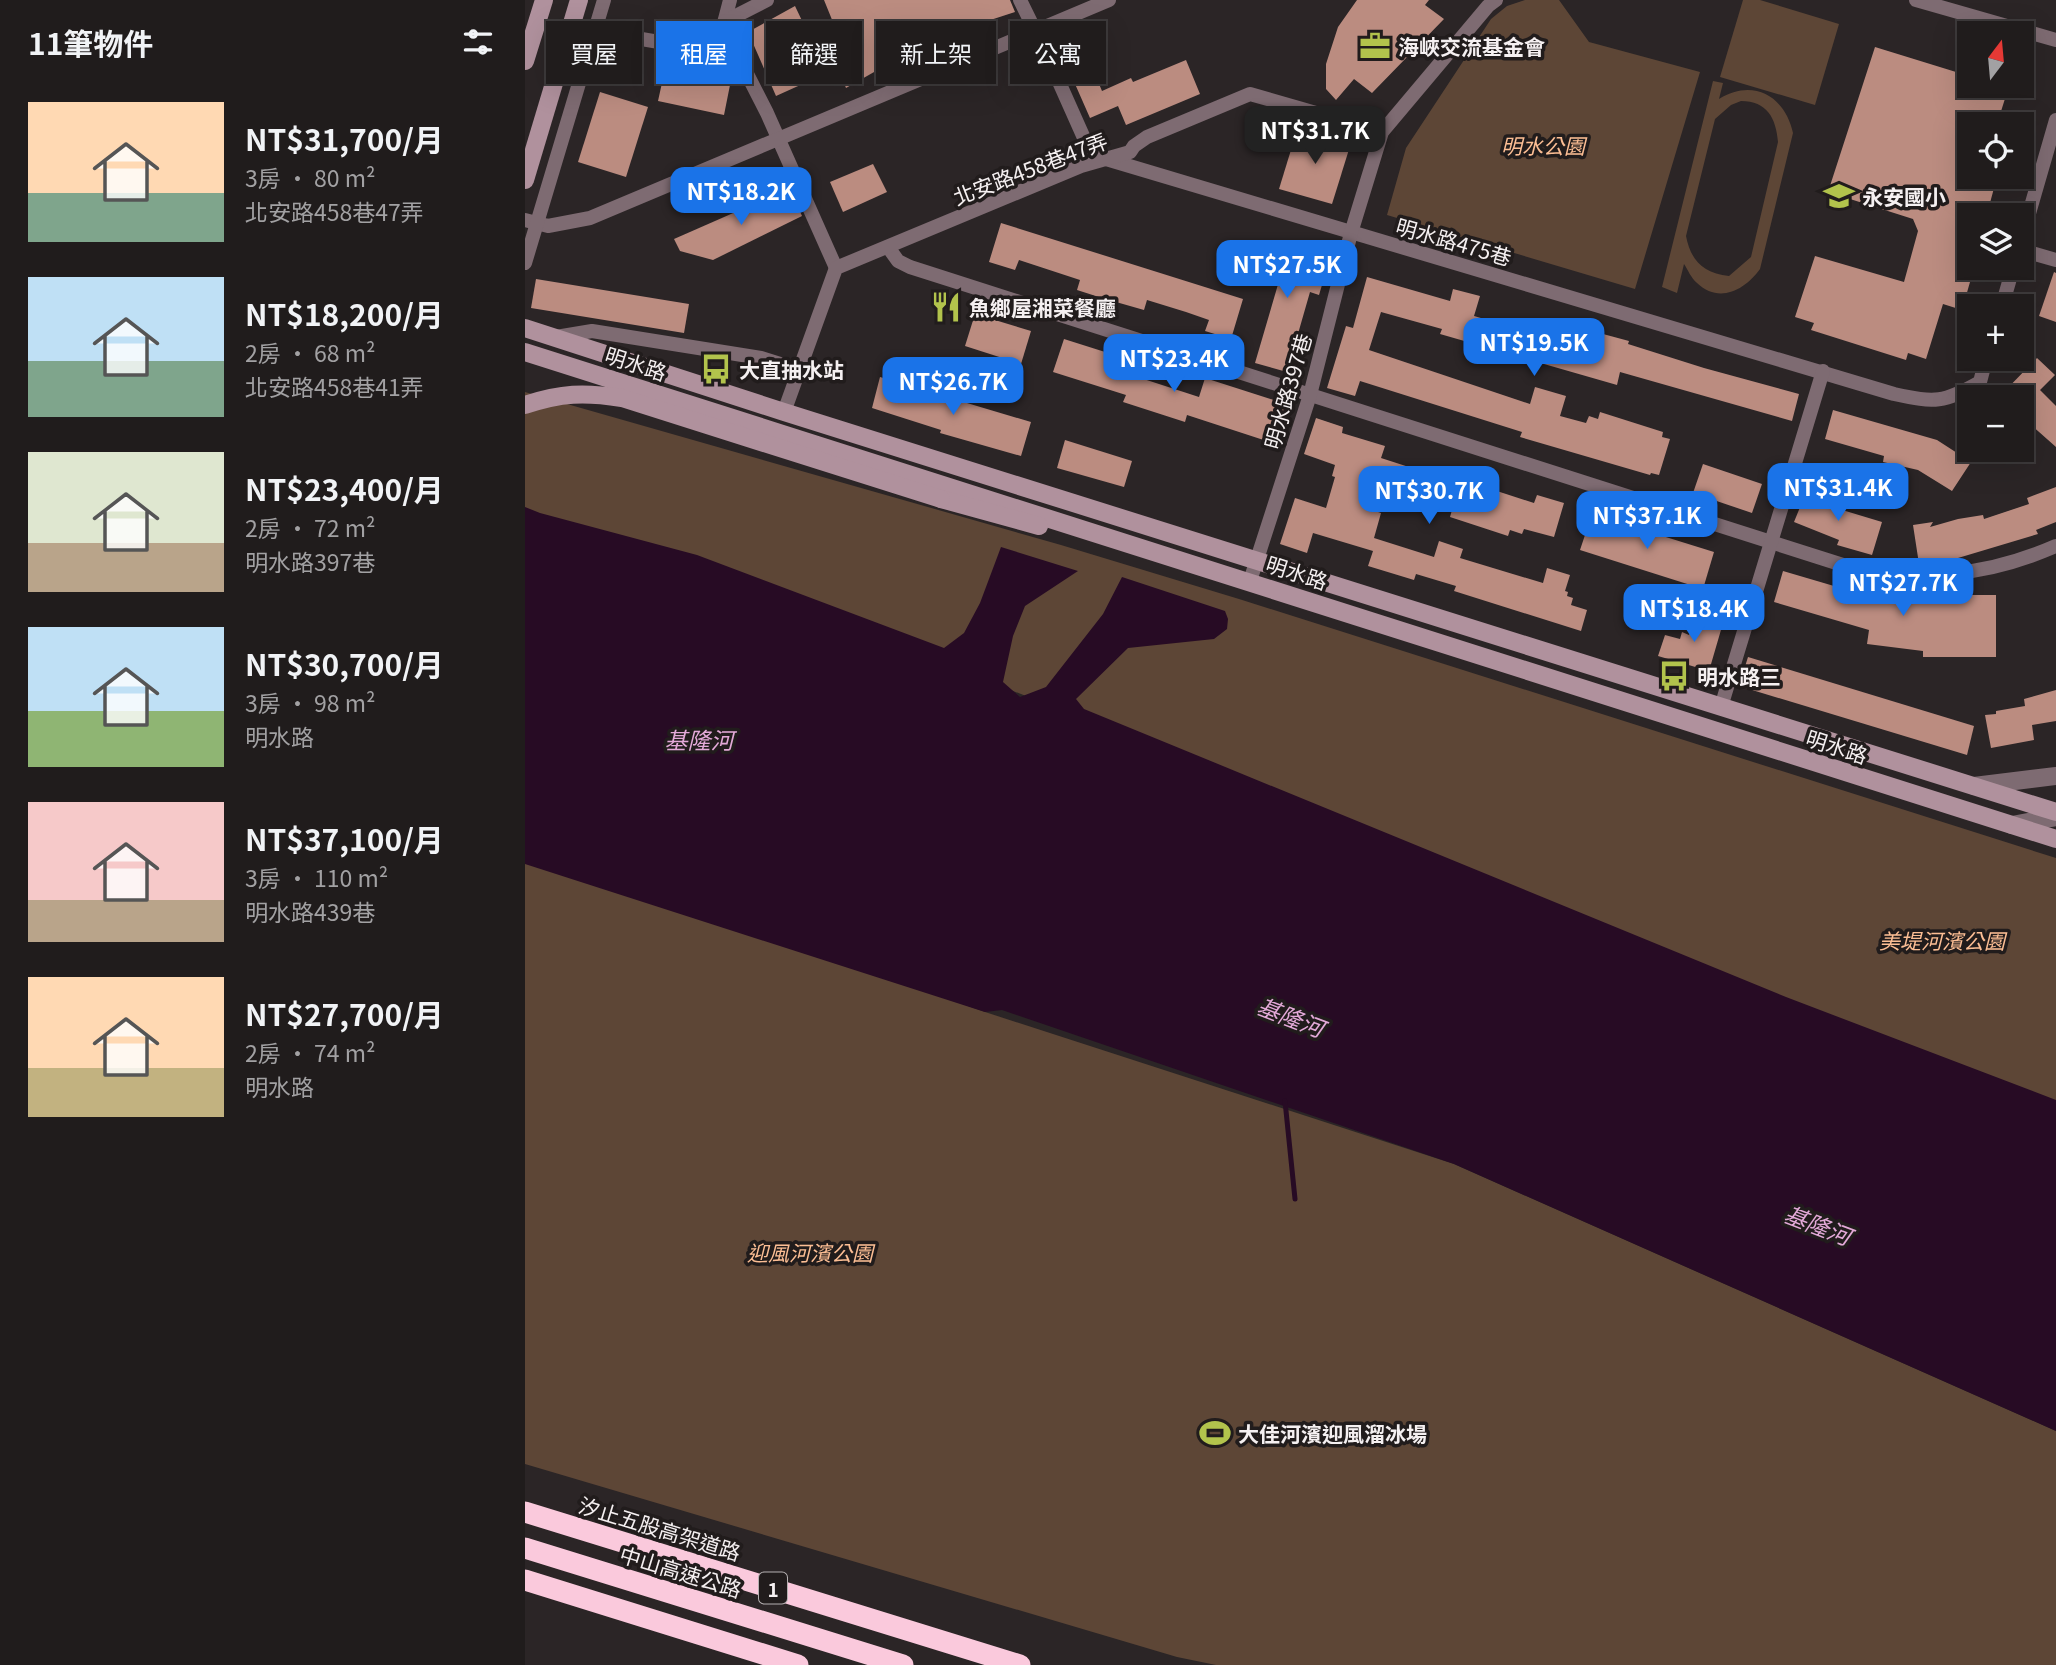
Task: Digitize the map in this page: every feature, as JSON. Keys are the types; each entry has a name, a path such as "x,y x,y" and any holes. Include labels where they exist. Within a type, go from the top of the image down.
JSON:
{"highway":[{"name":"汐止五股高架道路","path":"525,1511 1020,1665"},
{"name":"中山高速公路","path":"525,1548 903,1665"},
{"path":"525,1580 798,1665"}],"main road":[{"path":"525,61 544,0"},
{"path":"525,180 579,0"},
{"name":"明水路","path":"525,328 1975,786"},
{"name":"明水路","path":"525,352 1250,580 1370,622 2011,825"},
{"path":"525,405 552,396 576,393 622,398 941,499 1024,522 1313,612 1370,622"},
{"path":"1975,786 2056,815"},
{"path":"2011,825 2056,839"}],"street":[{"path":"597,21 604,0"},
{"path":"724,21 730,0"},
{"path":"726,21 767,0"},
{"name":"明水路475巷","path":"1020,0 1030,21"},
{"path":"1056,21 1108,0"},
{"path":"1382,132 1488,6 1496,0"},
{"path":"1916,0 2056,40"},
{"path":"531,222 548,226 590,218 1010,40"},
{"path":"525,263 531,222 577,84"},
{"path":"752,84 836,268 784,412"},
{"name":"明水路475巷","path":"1059,84 1088,147 1106,159 1894,394 1925,401 1952,398 1980,382 1983,371"},
{"name":"北安路458巷47弄","path":"836,268 1081,166 1131,152 1134,146 1147,137 1250,94 1382,132"},
{"path":"2032,203 2056,120"},
{"name":"明水路397巷","path":"1250,580 1310,395 1352,233 1382,132"},
{"path":"888,247 898,261 910,267 1846,566 1896,574 1945,575 1990,569 2056,546"},
{"path":"2034,254 2056,260"},
{"path":"556,337 591,331 761,358 799,370"},
{"path":"1721,707 1823,372"},
{"name":"明水路","path":"1975,786 2056,776"},
{"name":"明水路","path":"2011,825 2056,815"}],"green space":[{"name":"明水公園","path":"1525,0 1559,0 1589,42 1700,72 1635,289 1387,215 1406,148 1491,19 1507,6"},
{"path":"1743,0 1760,0 1839,24 1815,105 1720,77"},
{"path":"1713,81 1723,83 1719,99 1744,90 1766,94 1783,109 1793,133 1760,269 1739,288 1731,292 1714,293 1697,283 1684,264 1677,293 1662,287","holes":["1741,101 1750,102 1769,112 1778,142 1751,257 1729,276 1705,269 1695,259 1686,236 1715,119 1731,105"]},
{"name":"美堤河濱公園","path":"525,392 1061,545 1239,599 2056,858 2056,1107 903,647 525,517"},
{"name":"迎風河濱公園","path":"525,849 985,1012 1454,1164 2056,1431 2056,1665 1216,1665 1177,1657 525,1464"}],"water":[{"name":"基隆河","path":"525,507 697,555 944,648 964,633 980,603 1001,547 1078,571 1025,606 1013,636 1003,682 1020,697 1046,687 1103,614 1122,577 1225,611 1227,629 1214,639 1128,648 1076,699 1084,709 1786,997 2056,1100 2056,1431 1454,1164 1002,1010 985,1012 525,864"}],"building":[{"path":"824,0 1010,0 1015,12 987,21 876,21 876,71 862,79 862,21 833,21"},
{"name":"海峽交流基金會","path":"1357,0 1429,0 1425,5 1444,19 1372,93 1354,79 1336,100 1326,89 1326,64 1338,27"},
{"path":"795,6 802,21 768,21"},
{"path":"766,22 766,73 752,41 752,30"},
{"path":"1875,47 1957,72 1957,98 2005,98 2001,112 1957,112 1957,189 1994,189 1990,203 1957,203 1957,280 1971,280 1967,294 1957,294 1957,308 1943,304 1926,359 1908,353 1906,360 1811,330 1814,323 1795,317 1815,256 1904,282 1918,231 1913,219 1828,192"},
{"path":"1186,60 1200,94 1126,125 1118,106 1090,118 1075,84 1099,84 1102,91 1131,78 1133,82"},
{"path":"662,84 730,84 724,115 658,101"},
{"path":"771,84 803,84 776,96"},
{"path":"600,92 648,107 626,177 578,162"},
{"path":"1298,127 1351,143 1332,204 1279,189"},
{"path":"873,164 887,192 843,212 830,182"},
{"path":"790,188 802,216 713,260 680,251 674,239"},
{"path":"1001,223 1243,299 1231,339 1205,331 1209,320 1186,312 1147,300 1144,310 1102,298 1077,290 1080,280 1019,260 1015,270 989,262"},
{"path":"1262,243 1309,258 1311,249 1331,255 1319,295 1310,292 1287,372 1255,363 1279,281 1253,273"},
{"path":"2054,272 2056,273 2056,322 2039,316"},
{"path":"1367,277 1450,301 1453,289 1480,296 1474,316 1598,352 1603,334 1704,368 1799,394 1792,421 1620,372 1617,385 1440,334 1442,329 1381,312 1369,350 1530,404 1535,387 1566,396 1560,416 1586,423 1589,416 1598,419 1600,412 1663,432 1662,437 1670,439 1659,475 1650,475 1520,437 1522,432 1360,381 1355,396 1327,388 1346,326 1353,328"},
{"path":"536,279 689,304 684,333 531,308"},
{"path":"975,314 1031,331 1021,364 965,346"},
{"path":"1064,339 1124,358 1119,371 1199,397 1205,378 1286,404 1273,443 1187,415 1185,422 1123,402 1126,395 1053,372"},
{"path":"2037,358 2055,375 2040,390 2056,406 2056,447 2034,428 2034,385 2011,385 2024,371 2034,371 2034,361"},
{"path":"880,377 1031,422 1021,456 940,433 941,430 872,408"},
{"path":"1833,410 1937,440 1957,453 1957,462 1971,462 1952,491 1918,470 1883,462 1884,456 1825,439"},
{"path":"1316,418 1343,427 1342,433 1385,446 1381,458 1456,482 1457,478 1534,503 1537,495 1564,503 1554,537 1524,529 1522,534 1510,530 1508,536 1450,517 1452,510 1438,506 1439,501 1375,480 1366,508 1381,513 1374,538 1434,557 1439,541 1463,549 1460,558 1543,583 1547,568 1570,575 1565,591 1568,592 1567,596 1573,598 1571,605 1587,610 1581,631 1454,591 1456,586 1416,574 1414,580 1368,566 1373,551 1313,533 1307,553 1280,544 1295,498 1326,508 1335,477 1332,476 1335,465 1304,454"},
{"path":"1065,440 1132,461 1124,487 1057,468"},
{"path":"1703,464 1762,484 1752,513 1693,493"},
{"path":"2056,487 2056,522 2036,530 2038,534 1948,561 1919,564 1913,525 1933,522 1930,527 1983,515 1984,519 2029,504 2027,498"},
{"path":"1807,490 1842,503 1839,509 1882,522 1872,555 1837,545 1839,540 1794,522"},
{"path":"1592,514 1714,552 1703,589 1580,550"},
{"path":"1783,571 1868,596 1922,603 1922,595 1996,595 1996,657 1923,657 1923,651 1867,644 1869,630 1774,602"},
{"path":"1696,615 1723,623 1709,671 1658,656 1665,635 1680,639 1682,632 1689,635"},
{"path":"1748,657 1974,726 1967,755 1739,686"},
{"path":"2056,690 2056,721 2032,725 2034,740 1991,748 1985,715 2025,706 2024,699"}],"waterway":[{"path":"1285,1101 1295,1199"}],"place":[{"name":"海峽交流基金會","path":"1375,46"},
{"name":"永安國小","path":"1839,196"},
{"name":"魚鄉屋湘菜餐廳","path":"946,307"},
{"name":"大直抽水站","path":"716,369"},
{"name":"明水路三","path":"1674,676"},
{"name":"大佳河濱迎風溜冰場","path":"1215,1433"}]}
